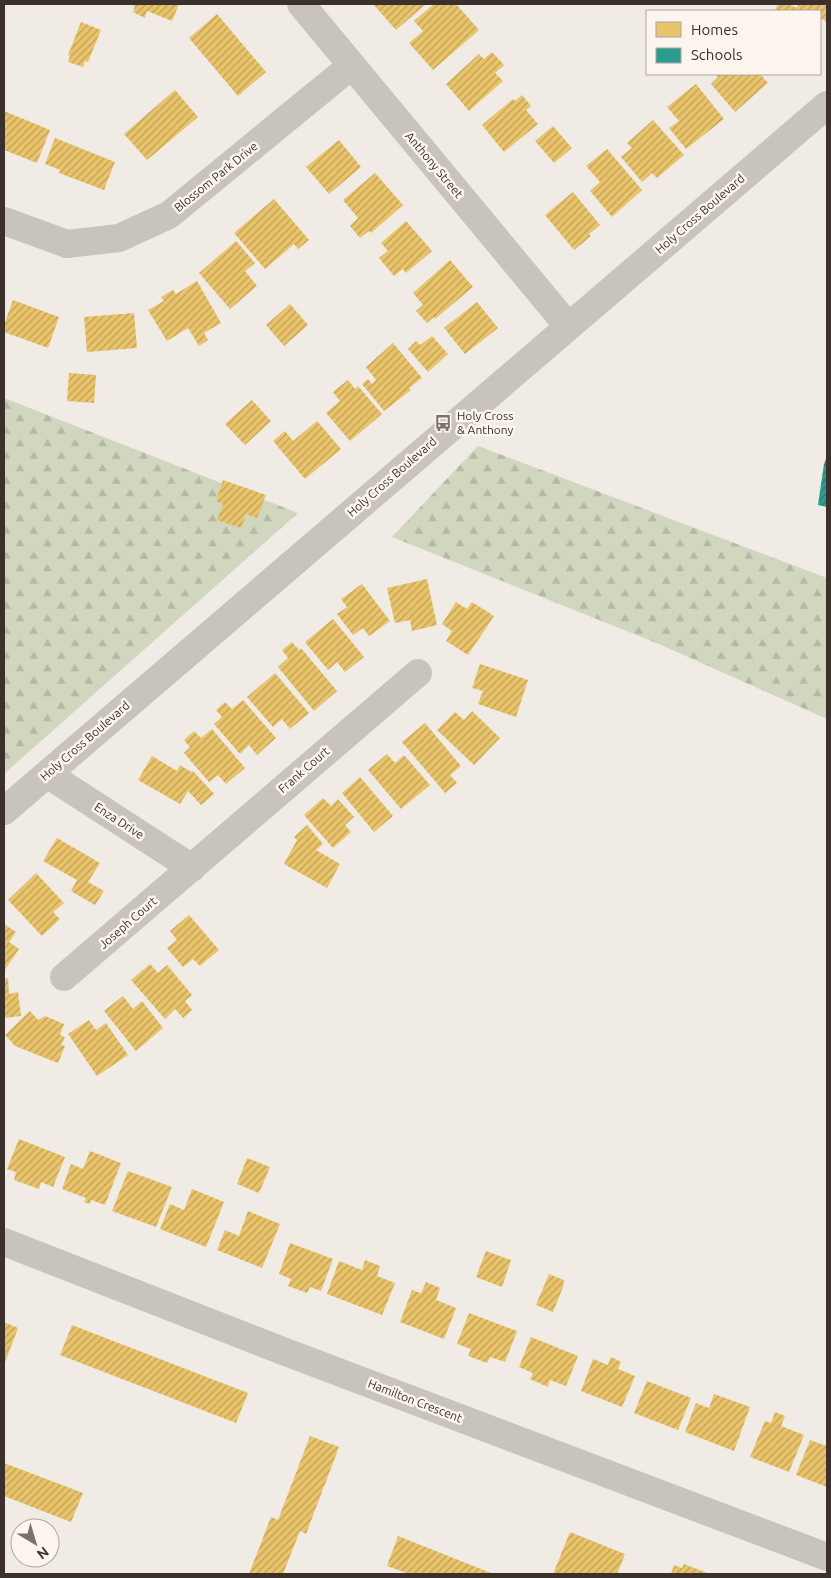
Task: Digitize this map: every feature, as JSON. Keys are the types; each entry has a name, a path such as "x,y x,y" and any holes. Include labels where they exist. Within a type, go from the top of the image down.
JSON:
{"street":[{"name":"Anthony Street","path":"301,4 568,326"},
{"name":"Blossom Park Drive","path":"4,221 66,244 119,238 169,215 351,66"},
{"name":"Holy Cross Boulevard","path":"4,811 827,105"},
{"name":"Frank Court","path":"192,868 418,673"},
{"name":"Enza Drive","path":"47,774 192,868"},
{"name":"Joseph Court","path":"64,977 192,868"},
{"name":"Hamilton Crescent","path":"4,1242 292,1354 827,1557"}],"green space":[{"path":"4,398 298,513 4,774"},
{"path":"478,446 827,578 827,719 659,644 392,537"}],"building: Homes":[{"path":"129,4 179,4 172,21 147,11 145,18 133,12 135,6"},
{"path":"373,4 426,4 396,30"},
{"path":"434,4 456,4 479,30 433,70 409,43 423,31 414,21"},
{"path":"778,4 788,4 797,8 798,4 827,4 827,22 821,19 821,10 775,10"},
{"path":"217,14 266,72 238,96 189,38"},
{"path":"81,22 101,30 88,62 85,61 83,67 68,62 70,56 68,55"},
{"path":"492,52 504,65 495,73 503,81 469,111 446,84 479,54 484,59"},
{"path":"716,75 761,75 768,83 735,112 711,84 718,77"},
{"path":"696,84 724,119 686,149 669,128 679,121 667,107"},
{"path":"175,90 198,117 147,160 124,134"},
{"path":"522,95 531,106 526,110 538,124 504,152 482,125 513,99 515,101"},
{"path":"4,111 50,130 37,163 4,150"},
{"path":"653,120 684,155 657,178 652,173 642,182 621,157 632,148 627,143"},
{"path":"553,126 572,148 554,163 535,141"},
{"path":"55,138 115,162 104,190 59,173 60,170 45,164"},
{"path":"339,140 361,167 329,194 306,167"},
{"path":"607,149 642,190 612,217 590,191 600,182 586,166"},
{"path":"375,173 403,205 371,233 369,231 360,238 350,226 358,218 343,200"},
{"path":"573,192 600,225 589,234 591,236 574,250 545,215"},
{"path":"274,199 309,240 298,249 294,244 265,269 234,233"},
{"path":"406,221 432,251 406,273 403,269 394,276 379,258 388,251 381,243"},
{"path":"236,241 255,263 245,271 257,286 230,309 199,273"},
{"path":"450,260 473,287 435,319 434,317 427,323 416,311 423,305 413,293"},
{"path":"197,281 221,323 204,333 208,340 199,346 188,328 167,341 148,310 164,301 161,297 173,290 176,294"},
{"path":"13,300 59,317 48,348 4,332 4,325"},
{"path":"477,302 498,328 465,354 444,328"},
{"path":"290,304 308,325 284,346 266,325"},
{"path":"134,313 137,348 87,352 84,317"},
{"path":"432,336 448,354 428,372 408,349 416,341 420,345"},
{"path":"393,343 422,378 409,388 411,390 384,411 362,384 368,379 372,384 376,380 366,367"},
{"path":"69,373 96,375 94,403 67,401"},
{"path":"348,380 355,389 358,386 382,414 350,441 326,413 340,401 333,392"},
{"path":"252,400 271,421 245,445 225,424"},
{"path":"317,421 341,449 305,479 273,441 285,431 293,441"},
{"path":"223,480 266,495 257,518 246,514 241,528 217,520 223,504 216,501"},
{"path":"427,579 437,625 412,631 410,620 395,623 387,588"},
{"path":"362,584 390,621 369,636 363,628 353,635 337,614 347,607 341,599"},
{"path":"456,602 467,609 472,602 494,616 468,655 446,641 452,631 442,624"},
{"path":"333,619 364,657 345,672 337,662 328,670 305,642"},
{"path":"292,642 299,650 301,648 337,691 314,711 278,667 288,658 282,650"},
{"path":"480,664 528,680 516,717 478,704 483,691 472,688"},
{"path":"275,673 309,713 290,729 282,719 273,727 247,697"},
{"path":"243,700 276,738 257,755 249,745 240,754 214,724 222,717 216,710 225,702 232,709"},
{"path":"472,711 500,738 474,765 437,730 455,712 464,720"},
{"path":"425,723 461,766 450,775 457,783 445,793 402,742"},
{"path":"212,729 245,768 226,784 218,775 209,782 184,753 190,747 184,740 194,731 201,738"},
{"path":"387,754 395,763 404,755 430,785 401,809 368,770"},
{"path":"152,756 177,771 180,765 191,772 193,771 214,794 201,805 188,791 180,804 138,780"},
{"path":"360,777 393,816 374,832 342,793"},
{"path":"323,798 331,806 338,799 354,817 345,825 351,832 333,848 304,815"},
{"path":"307,825 323,844 316,850 340,864 327,888 284,864 297,840 294,837"},
{"path":"57,838 100,863 88,882 104,891 95,905 71,891 77,880 43,861"},
{"path":"36,873 64,903 53,912 60,919 42,936 8,900"},
{"path":"189,915 219,950 200,966 193,959 183,967 167,948 177,940 170,931"},
{"path":"4,924 16,932 9,942 19,949 4,971"},
{"path":"150,964 158,973 167,965 192,995 185,1001 192,1010 183,1018 175,1009 165,1019 131,980"},
{"path":"8,978 9,994 18,992 21,1016 4,1018 4,979"},
{"path":"123,996 133,1009 142,1001 163,1028 136,1051 104,1011"},
{"path":"30,1011 38,1020 45,1016 64,1024 60,1035 65,1037 61,1045 65,1046 58,1063 15,1046 5,1035"},
{"path":"89,1020 96,1030 106,1023 128,1055 97,1076 68,1034"},
{"path":"19,1139 65,1157 53,1187 41,1182 39,1189 14,1180 16,1172 7,1169"},
{"path":"90,1151 121,1163 105,1205 91,1200 90,1204 84,1202 86,1198 62,1189 71,1164 83,1169"},
{"path":"247,1158 270,1167 259,1193 237,1184"},
{"path":"128,1171 172,1187 156,1227 112,1211"},
{"path":"192,1189 224,1202 206,1247 160,1229 170,1204 184,1210"},
{"path":"248,1211 280,1224 262,1268 217,1250 225,1230 239,1236"},
{"path":"290,1243 333,1259 321,1291 310,1287 307,1293 288,1286 291,1279 279,1274"},
{"path":"486,1251 511,1260 502,1287 476,1277"},
{"path":"365,1260 380,1266 377,1276 395,1283 382,1315 327,1294 339,1261 362,1270"},
{"path":"549,1274 564,1280 553,1312 536,1305"},
{"path":"426,1282 440,1288 436,1300 456,1308 444,1339 400,1322 412,1290 421,1293"},
{"path":"469,1313 517,1331 505,1362 490,1357 487,1363 468,1356 471,1349 457,1344"},
{"path":"4,1322 18,1328 4,1365"},
{"path":"72,1325 248,1393 236,1423 60,1355"},
{"path":"531,1337 578,1356 566,1386 550,1380 548,1387 530,1379 533,1373 519,1367"},
{"path":"611,1357 621,1362 618,1369 635,1376 622,1407 581,1391 593,1359 608,1365"},
{"path":"647,1381 691,1398 678,1430 634,1413"},
{"path":"714,1394 750,1407 734,1451 685,1432 696,1403 709,1408"},
{"path":"775,1412 785,1416 781,1426 804,1435 789,1472 750,1457 765,1421 771,1423"},
{"path":"310,1436 339,1447 306,1534 300,1531 283,1574 249,1574 271,1517 278,1520"},
{"path":"810,1440 827,1446 827,1487 796,1475"},
{"path":"4,1463 83,1493 71,1522 4,1496"},
{"path":"570,1532 625,1554 617,1574 553,1574"},
{"path":"398,1536 491,1574 409,1574 387,1566"},
{"path":"684,1564 710,1574 671,1574 674,1565 682,1568"}],"building: Schools":[{"path":"827,456 827,507 818,505 824,464"}],"place":[{"name":"Holy Cross & Anthony","path":"443,423"}]}
